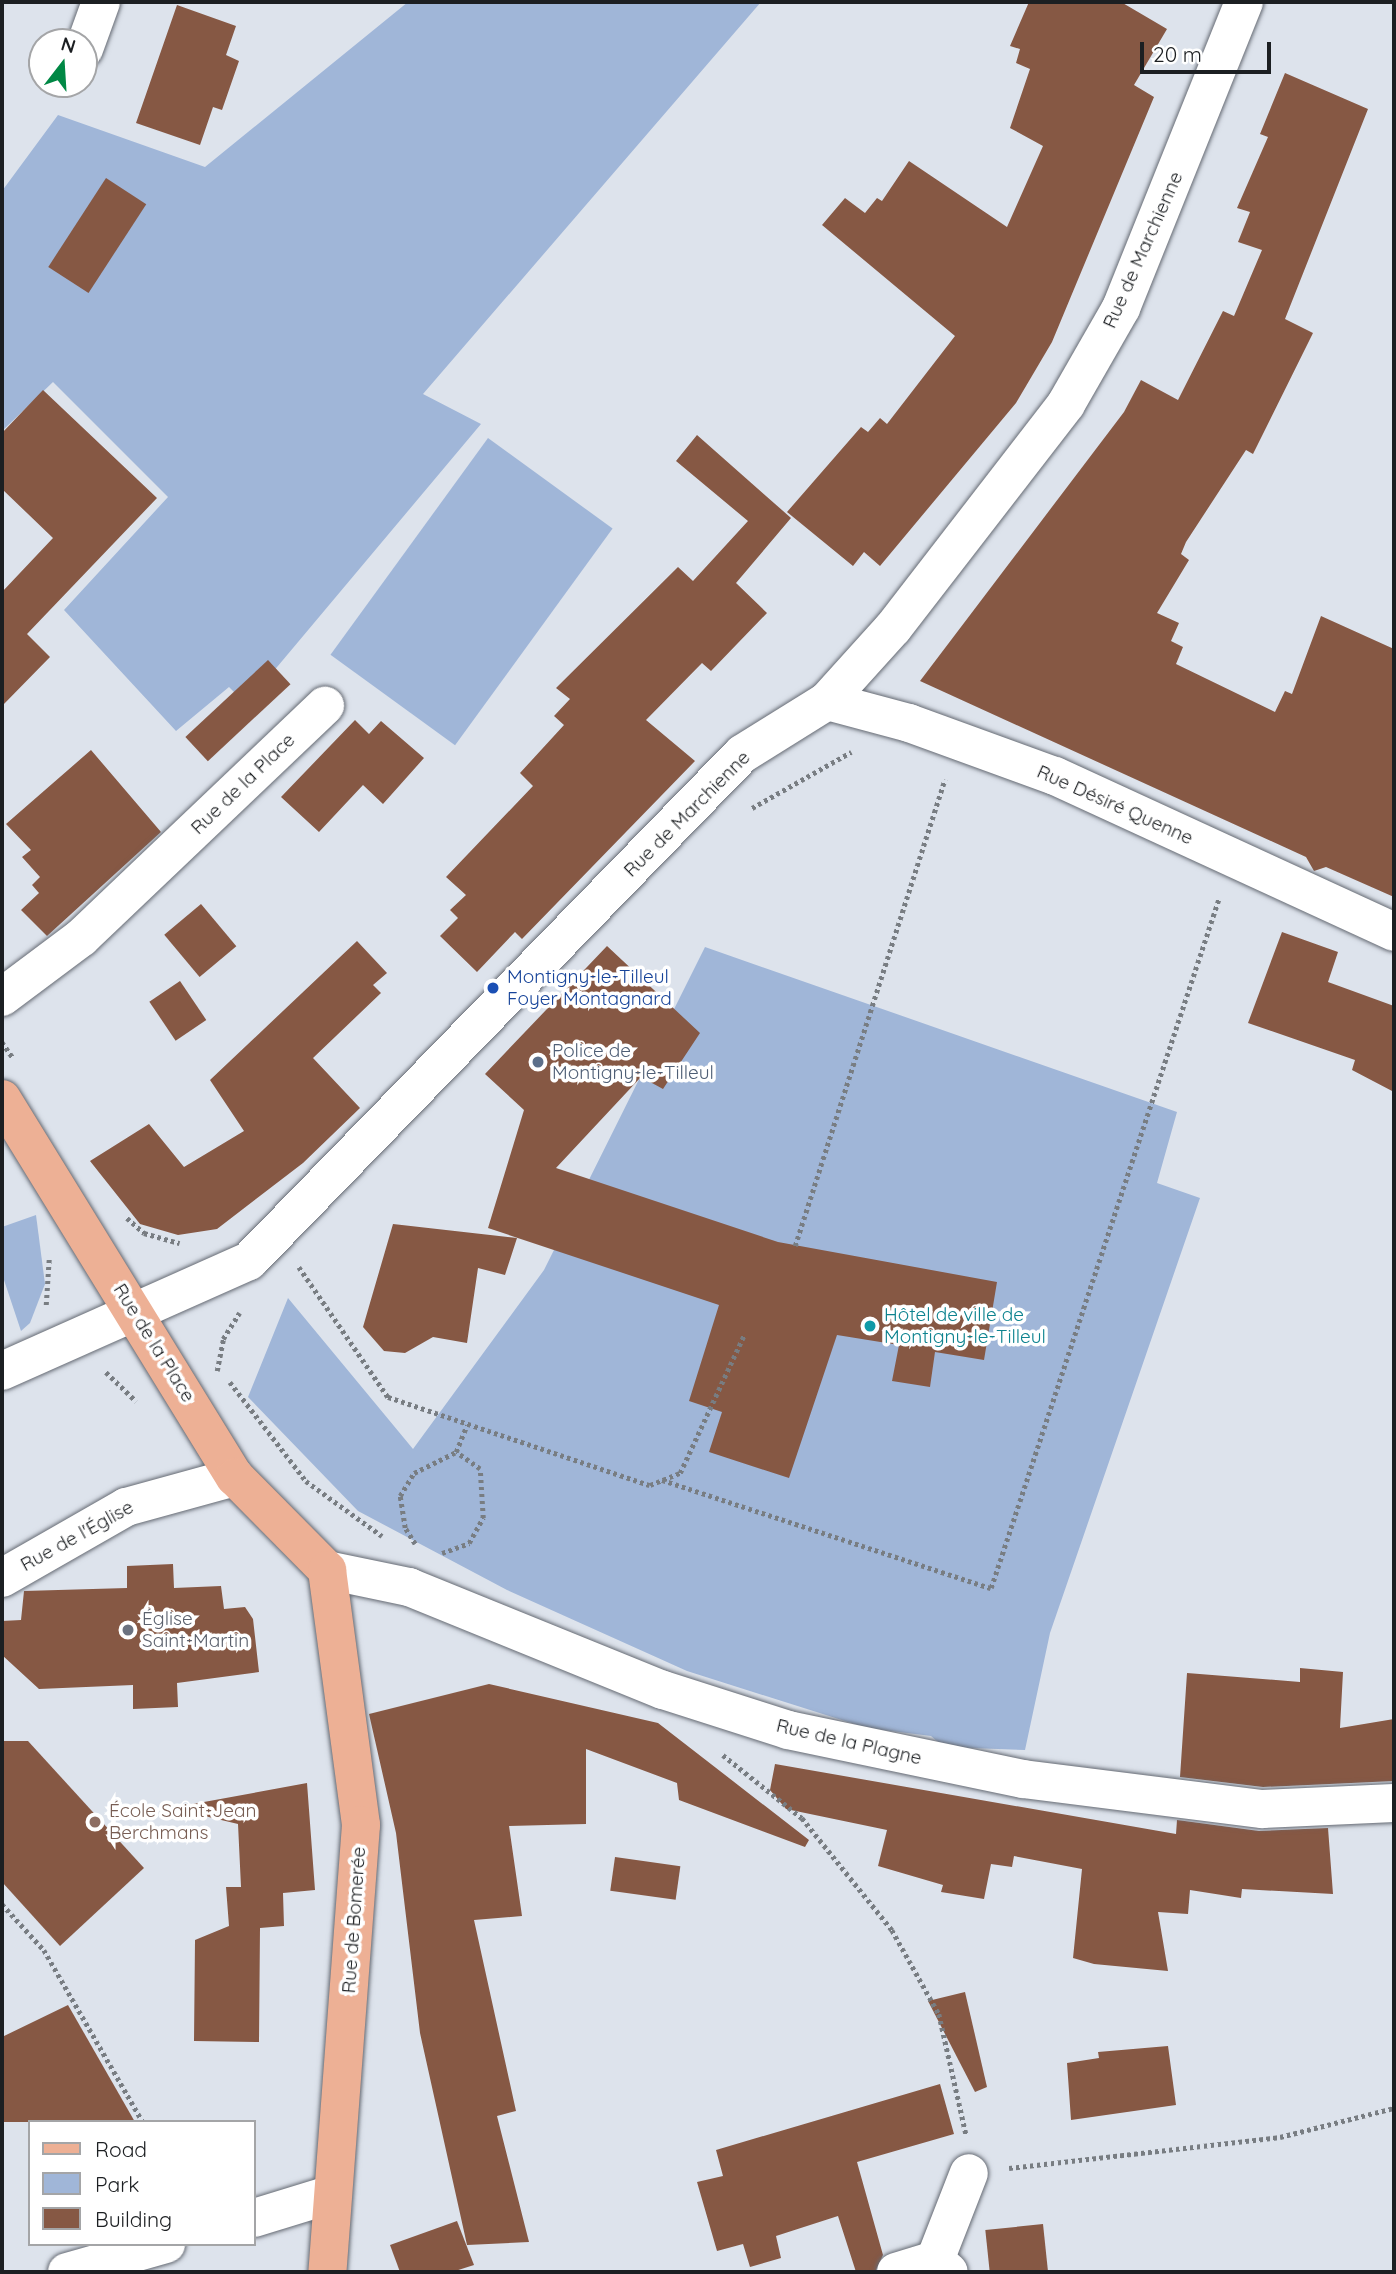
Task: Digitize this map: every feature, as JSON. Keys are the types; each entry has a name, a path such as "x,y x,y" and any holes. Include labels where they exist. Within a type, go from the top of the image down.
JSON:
{"main road":[{"name":"Rue de la Place","path":"2,1099 186,1393 235,1477 327,1570"},
{"name":"Rue de Bomerée","path":"327,1570 361,1825 327,2272"}],"street":[{"path":"92,28 101,2"},
{"name":"Rue de Marchienne","path":"2,1371 249,1261 293,1251 743,754 827,701 893,628 1066,404 1150,242 1244,2"},
{"name":"Rue Désiré Quenne","path":"827,701 909,723 1055,776 1394,932"},
{"name":"Rue de la Place","path":"2,997 81,938 325,706"},
{"name":"Rue de l'Église","path":"2,1578 125,1507 235,1477"},
{"name":"Rue de la Plagne","path":"327,1570 414,1565 663,1690 788,1730 1023,1779 1262,1809 1394,1803"},
{"path":"896,2272 942,2266 970,2173"},
{"path":"256,2217 332,2194"},
{"path":"67,2272 159,2246"}],"path":[{"path":"749,810 816,767 861,752"},
{"path":"795,1246 950,766"},
{"path":"662,1480 991,1588 1233,858"},
{"path":"289,1272 293,1251"},
{"path":"293,1251 388,1397 650,1485 680,1473 744,1335"},
{"path":"245,1308 223,1339 221,1368 306,1481 386,1538"},
{"path":"92,1374 114,1374 150,1418 221,1368"},
{"path":"456,1452 480,1469 483,1518 469,1543 414,1565 400,1496 425,1465 456,1452 467,1425"},
{"path":"719,1751 802,1818 892,1930 939,2014 963,2108 970,2173 1280,2137 1394,2108"},
{"path":"2,1904 44,1950 142,2120"}],"green space":[{"path":"408,2 761,2 423,394 481,424 246,704 229,687 176,731 64,610 168,497 53,382 2,431 2,191 58,115 205,167"},
{"path":"488,438 613,529 455,745 330,655"},
{"path":"705,947 1177,1112 1157,1183 1200,1198 1050,1633 1025,1750 944,1747 931,1736 867,1728 687,1671 507,1590 358,1511 248,1397 288,1298 413,1449 544,1270"},
{"path":"36,1215 45,1284 30,1323 21,1331 2,1274 2,1227"}],"building":[{"path":"1029,2 1121,2 1167,29 1134,85 1154,97 1052,342 1016,403 880,566 864,552 853,566 787,512 861,427 868,432 880,418 887,424 955,336 822,225 845,198 865,213 877,198 882,201 909,161 1007,227 1043,146 1010,128 1030,69 1016,63 1020,49 1010,46"},
{"path":"177,5 236,26 226,55 239,61 222,110 213,107 200,145 136,123"},
{"path":"1285,73 1368,109 1285,319 1313,333 1253,454 1246,450 1186,542 1181,554 1189,560 1157,613 1179,623 1171,641 1183,647 1176,664 1275,712 1285,691 1292,694 1321,616 1394,649 1394,897 1326,867 1314,871 1306,857 920,681 1124,412 1141,380 1178,400 1223,311 1234,316 1262,250 1238,242 1250,212 1237,208 1268,137 1260,134"},
{"path":"106,178 146,204 89,293 48,267"},
{"path":"43,390 157,498 27,634 50,657 2,706 2,592 53,538 2,489 2,433"},
{"path":"697,435 791,518 736,583 767,613 711,671 702,663 646,720 695,761 522,939 515,932 477,972 440,936 458,918 450,910 466,895 446,877 533,786 520,773 564,725 554,716 570,699 556,688 678,567 693,581 748,521 676,461"},
{"path":"268,660 291,684 208,761 185,737"},
{"path":"355,720 369,734 381,721 424,758 383,804 363,785 319,832 281,797"},
{"path":"91,750 161,832 47,936 21,910 39,893 32,885 40,877 22,857 31,850 6,824"},
{"path":"201,904 236,946 200,977 164,935"},
{"path":"1282,932 1338,952 1328,982 1394,1006 1394,1092 1352,1070 1355,1060 1248,1023"},
{"path":"357,941 387,973 373,985 381,993 313,1058 360,1108 303,1163 217,1229 178,1235 140,1224 90,1161 149,1124 184,1167 244,1131 210,1080"},
{"name":"Hôtel de ville de Montigny-le-Tilleul","path":"607,946 700,1033 663,1089 641,1077 556,1168 778,1242 997,1282 984,1360 935,1352 930,1387 892,1381 899,1345 837,1335 789,1478 709,1452 722,1412 689,1401 719,1305 488,1228 524,1110 485,1074"},
{"path":"180,981 206,1020 176,1041 149,1002"},
{"path":"393,1224 517,1238 505,1275 478,1268 467,1343 433,1337 405,1353 384,1351 363,1327"},
{"name":"Église Saint-Martin","path":"173,1564 174,1588 221,1586 224,1609 245,1607 253,1619 259,1672 177,1683 178,1707 133,1709 133,1685 39,1689 2,1655 2,1621 21,1620 24,1591 127,1588 127,1566"},
{"path":"1300,1668 1343,1672 1340,1728 1394,1719 1394,1781 1263,1787 1180,1777 1187,1673 1300,1682"},
{"path":"489,1684 658,1723 809,1840 805,1847 679,1800 677,1783 586,1749 586,1824 509,1826 522,1916 474,1920 516,2111 497,2116 529,2242 467,2245 420,2033 396,1833 369,1714"},
{"path":"2,1741 28,1741 144,1868 60,1946 2,1882"},
{"path":"775,1764 1176,1834 1177,1820 1259,1831 1328,1828 1333,1894 1242,1889 1241,1898 1190,1890 1188,1914 1158,1912 1168,1971 1094,1964 1073,1958 1082,1869 1014,1856 1012,1867 991,1864 984,1899 941,1892 943,1885 878,1866 887,1830 786,1809 770,1790"},
{"path":"307,1783 315,1890 283,1893 284,1926 260,1928 259,2042 194,2041 195,1940 229,1926 226,1887 241,1887 238,1824 171,1808"},
{"path":"615,1857 680,1866 676,1900 610,1891"},
{"path":"965,1992 987,2087 975,2092 928,2001"},
{"path":"68,2005 134,2120 2,2122 2,2037"},
{"path":"1168,2046 1176,2105 1071,2120 1067,2063 1099,2058 1098,2052"},
{"path":"940,2084 954,2134 857,2162 883,2255 875,2272 856,2272 838,2216 776,2236 781,2258 750,2267 743,2244 717,2251 697,2182 723,2176 716,2150"},
{"path":"457,2221 474,2265 452,2272 400,2272 390,2245"},
{"path":"1043,2224 1048,2272 990,2272 985,2230"}],"place":[{"name":"Montigny-le-Tilleul Foyer Montagnard","path":"493,988"},
{"name":"Police de Montigny-le-Tilleul","path":"538,1062"},
{"name":"Hôtel de ville de Montigny-le-Tilleul","path":"870,1326"},
{"name":"Église Saint-Martin","path":"128,1630"},
{"name":"École Saint-Jean Berchmans","path":"95,1822"}]}
